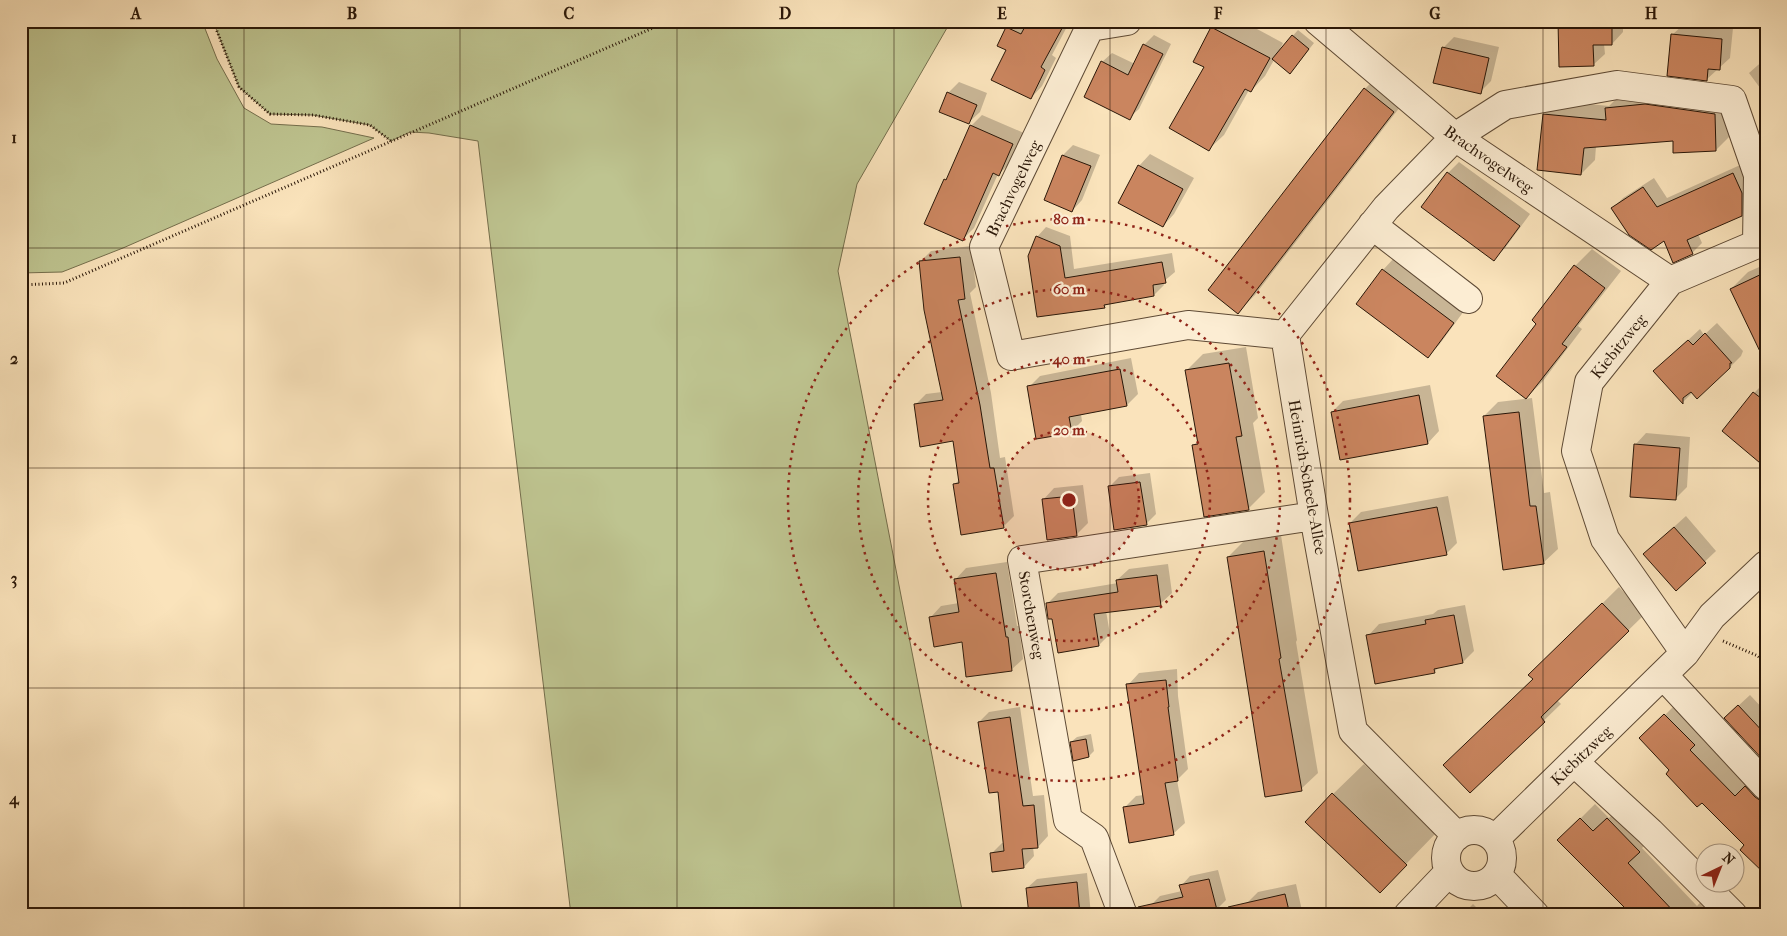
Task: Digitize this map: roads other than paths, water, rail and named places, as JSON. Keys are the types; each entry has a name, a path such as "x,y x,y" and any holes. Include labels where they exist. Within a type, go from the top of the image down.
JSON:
{"street":[{"name":"Brachvogelweg","path":"1127,21 1090,27 984,247 1010,356 1188,325 1285,335"},
{"name":"Brachvogelweg","path":"1318,21 1455,137 1670,281"},
{"name":"Kiebitzweg","path":"1455,137 1505,105 1617,85 1732,100 1758,175 1757,244 1670,281 1589,382 1576,451 1605,539 1685,653 1495,839"},
{"path":"1285,335 1386,208 1455,137"},
{"path":"1372,226 1468,299"},
{"name":"Heinrich-Scheele-Allee","path":"1285,335 1314,516 1353,731 1457,836"},
{"name":"Storchenweg","path":"1123,915 1094,838 1068,820 1022,560 1314,516"},
{"path":"1685,653 1712,616 1766,565"},
{"path":"1663,674 1766,786"},
{"path":"1574,762 1650,832 1733,915"},
{"path":"1475,830 1487,833 1495,839 1500,846 1502,856 1501,866 1497,875 1490,882 1474,887 1464,885 1455,880 1449,872 1446,860 1448,847 1452,840 1465,831 1475,830"},
{"path":"1408,915 1449,872"},
{"path":"1497,875 1535,915"}]}
